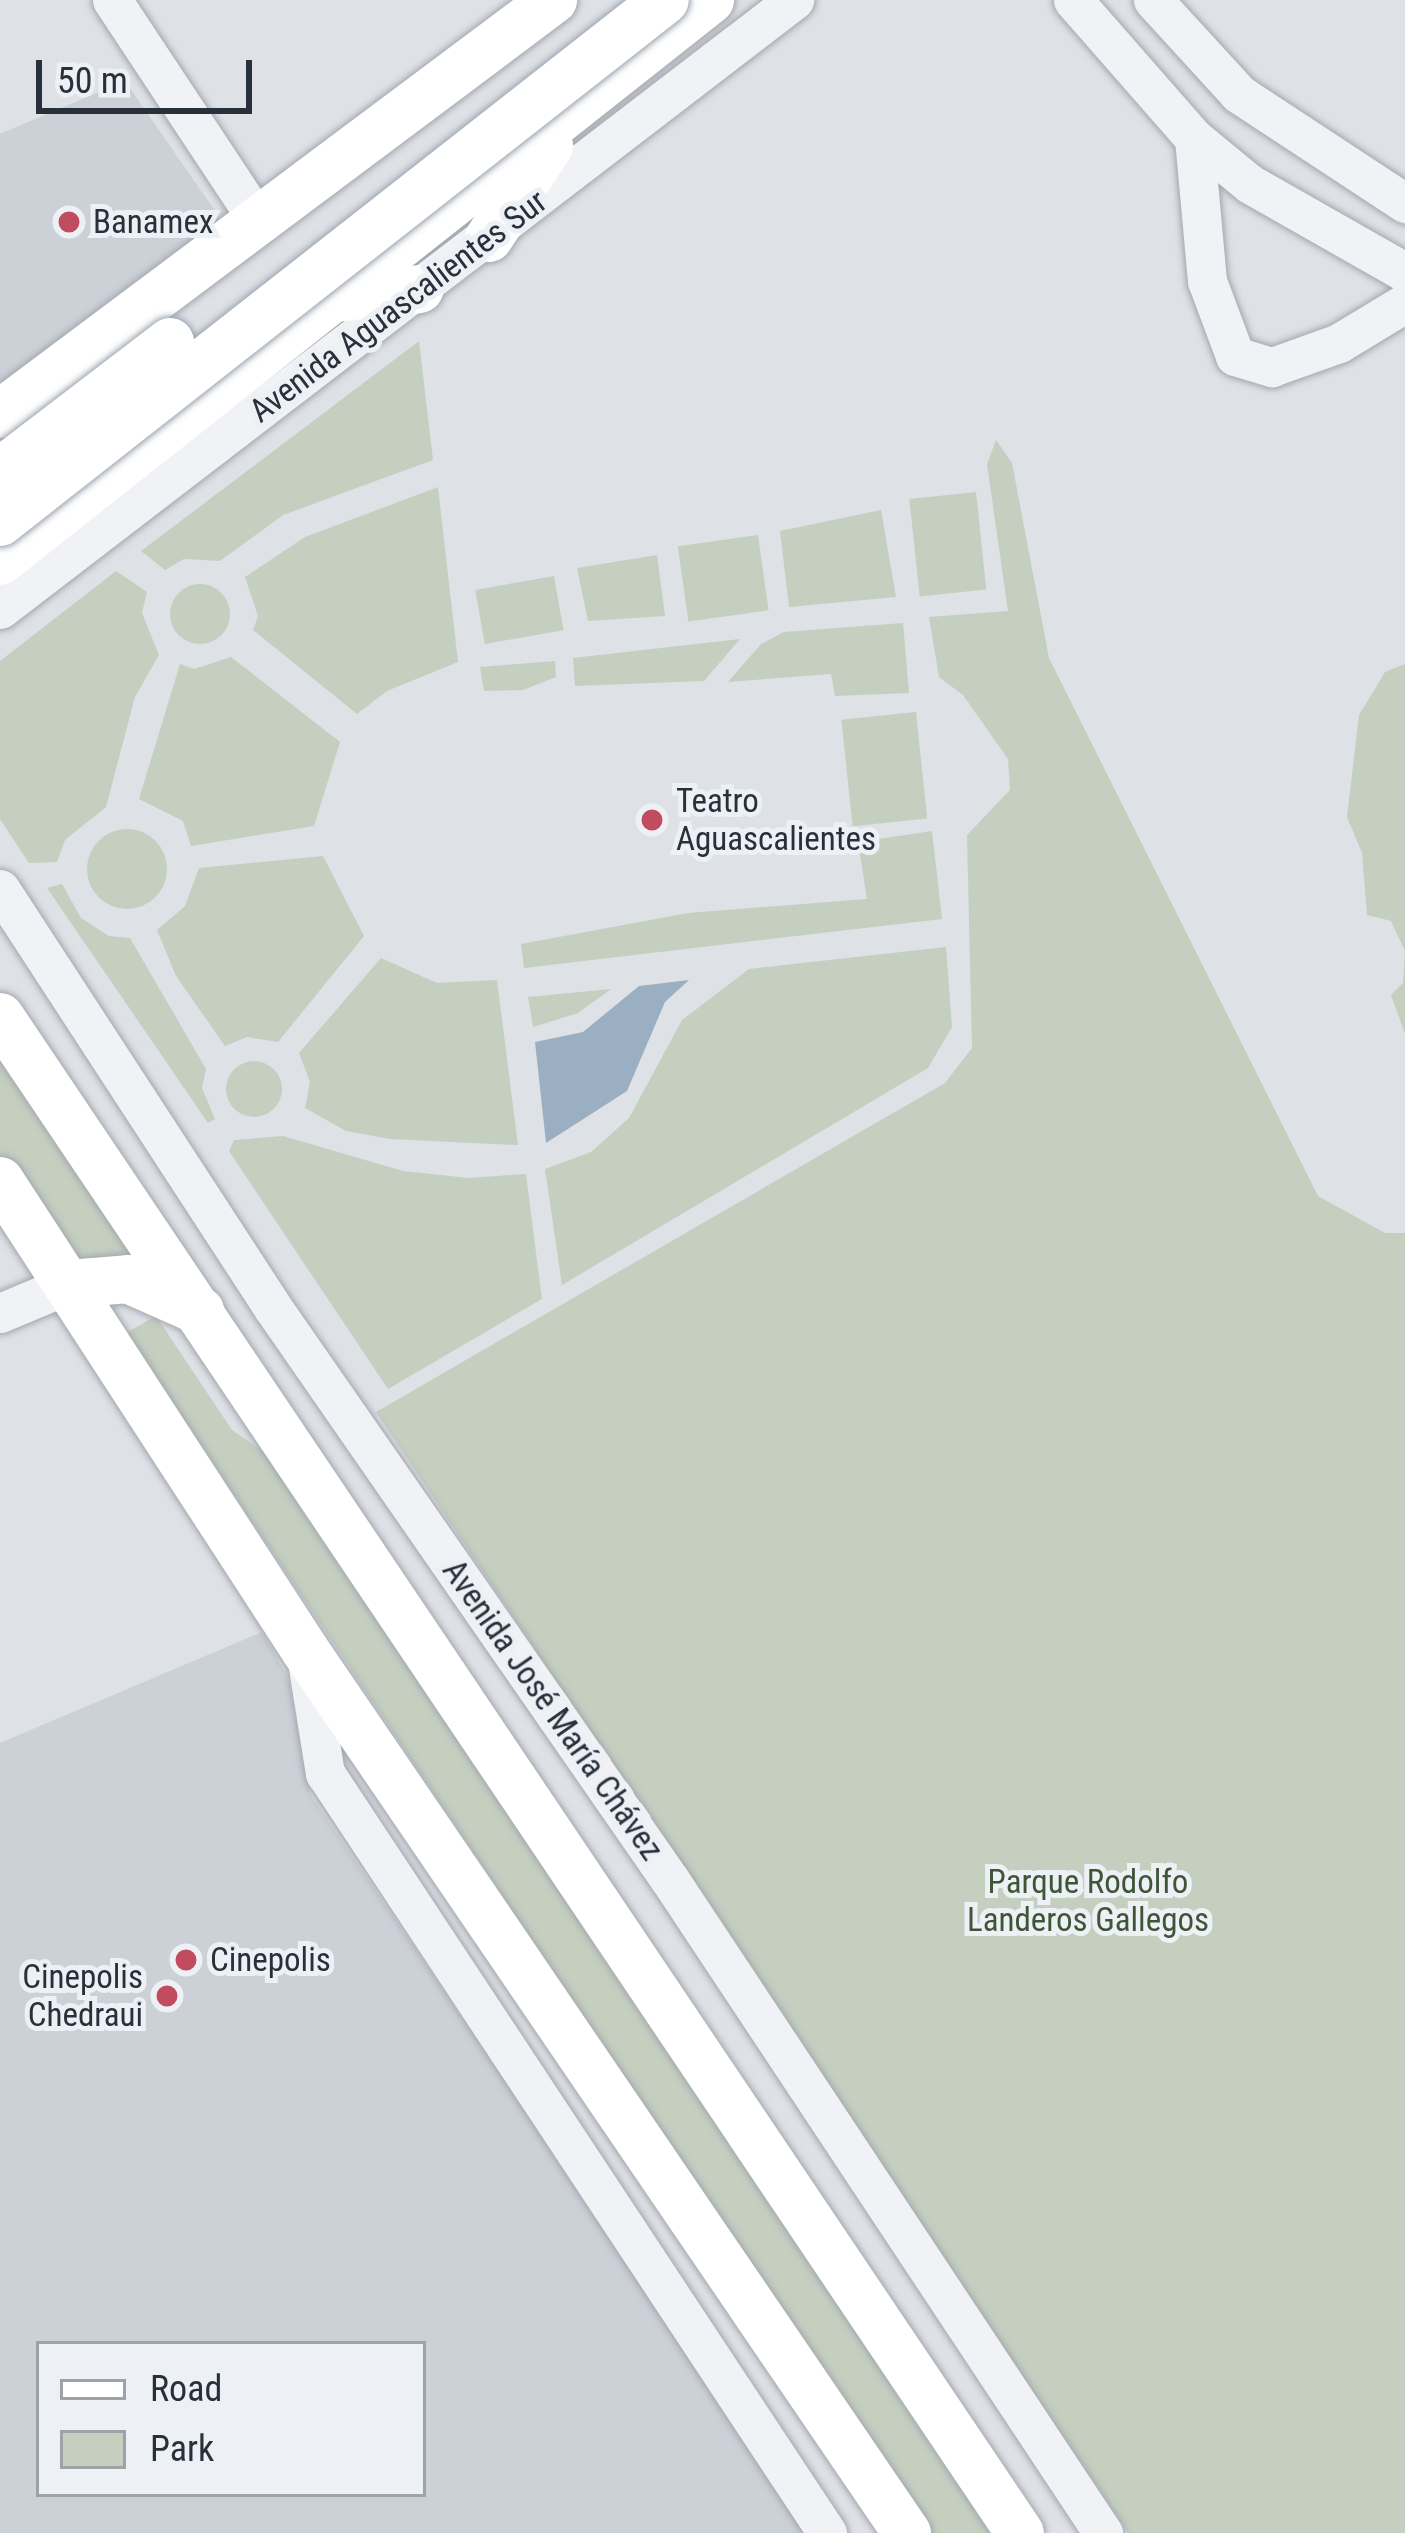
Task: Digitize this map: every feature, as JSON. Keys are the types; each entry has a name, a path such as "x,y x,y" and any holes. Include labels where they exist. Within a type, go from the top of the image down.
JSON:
{"main road":[{"path":"0,472 609,0"},
{"path":"0,522 665,0"},
{"name":"Avenida Aguascalientes Sur","path":"0,561 710,0"},
{"path":"0,414 550,1"},
{"path":"489,238 570,113"},
{"path":"334,298 420,289"},
{"path":"40,384 12,423 2,466 33,504 63,512"},
{"name":"Avenida José María Chávez","path":"0,1017 301,1456 1020,2533"},
{"path":"0,1181 305,1650 907,2533"},
{"path":"69,1284 149,1283 215,1329"}],"street":[{"path":"112,0 257,219"},
{"name":"Avenida Aguascalientes Sur","path":"0,609 794,0"},
{"path":"1072,0 1194,137 1250,184 1405,272"},
{"path":"1153,0 1239,94 1405,203"},
{"path":"1194,137 1207,280 1234,356 1272,367 1339,343 1405,303"},
{"name":"Avenida José María Chávez","path":"0,889 273,1308 670,1880 1102,2533"},
{"path":"0,1313 69,1284"},
{"path":"215,1329 273,1308"},
{"path":"301,1456 350,1416"},
{"path":"305,1650 326,1773 827,2533"}],"shaded area":[{"path":"125,81 222,221 0,393 0,134"},
{"path":"262,1632 288,1678 311,1796 812,2533 0,2533 0,1743"}],"green space":[{"path":"419,341 433,460 283,515 220,561 184,559 165,570 141,551"},
{"name":"Parque Rodolfo Landeros Gallegos","path":"996,440 1012,463 1049,658 1318,1196 1385,1233 1405,1233 1405,2533 1128,2533 376,1412 945,1083 972,1048 967,835 1010,790 1008,759 963,695 939,677 929,617 1008,611 987,464"},
{"path":"438,487 458,662 387,691 357,714 253,630 258,616 245,577 305,537"},
{"path":"976,492 986,589 920,596 909,499"},
{"path":"881,510 896,597 789,607 780,531"},
{"path":"758,535 769,610 688,622 678,546"},
{"path":"657,555 665,616 588,621 577,568"},
{"path":"116,571 147,592 142,613 159,655 135,697 106,807 65,840 57,862 29,863 0,819 0,661"},
{"path":"554,576 564,630 485,644 475,590"},
{"path":"200,584 221,593 230,614 221,635 200,644 179,635 170,614 179,593"},
{"path":"903,623 909,693 835,696 831,674 728,682 761,644 784,632"},
{"path":"740,639 704,681 575,686 573,658"},
{"path":"231,657 340,742 314,826 191,846 183,821 139,799 180,664 194,669"},
{"path":"555,661 556,677 523,690 484,691 480,667"},
{"path":"1405,664 1405,951 1391,921 1367,915 1362,853 1347,817 1359,715 1385,672"},
{"path":"916,712 927,818 853,826 841,720"},
{"path":"127,829 155,841 167,869 155,897 127,909 99,897 87,869 99,841"},
{"path":"932,831 942,919 524,968 521,944 688,913 867,899 858,842"},
{"path":"323,856 364,936 278,1042 247,1037 225,1046 176,976 157,930 185,906 199,868"},
{"path":"62,884 81,918 109,936 130,938 206,1069 202,1088 215,1119 208,1123 47,888"},
{"path":"946,947 952,1027 928,1068 562,1285 545,1169 591,1152 629,1118 682,1020 749,969"},
{"path":"1405,951 1405,1034 1391,995 1403,983"},
{"path":"381,958 437,983 497,980 518,1145 390,1139 346,1131 305,1108 310,1082 299,1053"},
{"path":"611,989 578,1013 533,1027 528,997"},
{"path":"0,1033 159,1257 67,1266 0,1165"},
{"path":"254,1061 274,1069 282,1089 274,1109 254,1117 234,1109 226,1089 234,1069"},
{"path":"283,1136 403,1171 469,1178 526,1174 542,1299 388,1389 229,1151 234,1140"},
{"path":"156,1316 232,1430 309,1483 1015,2533 929,2533 126,1333"}],"water":[{"path":"689,980 665,1002 627,1091 546,1143 535,1042 583,1032 639,986"}],"place":[{"name":"Banamex","path":"69,222"},
{"name":"Teatro Aguascalientes","path":"652,820"},
{"name":"Cinepolis","path":"186,1960"},
{"name":"Cinepolis Chedraui","path":"167,1996"}]}
